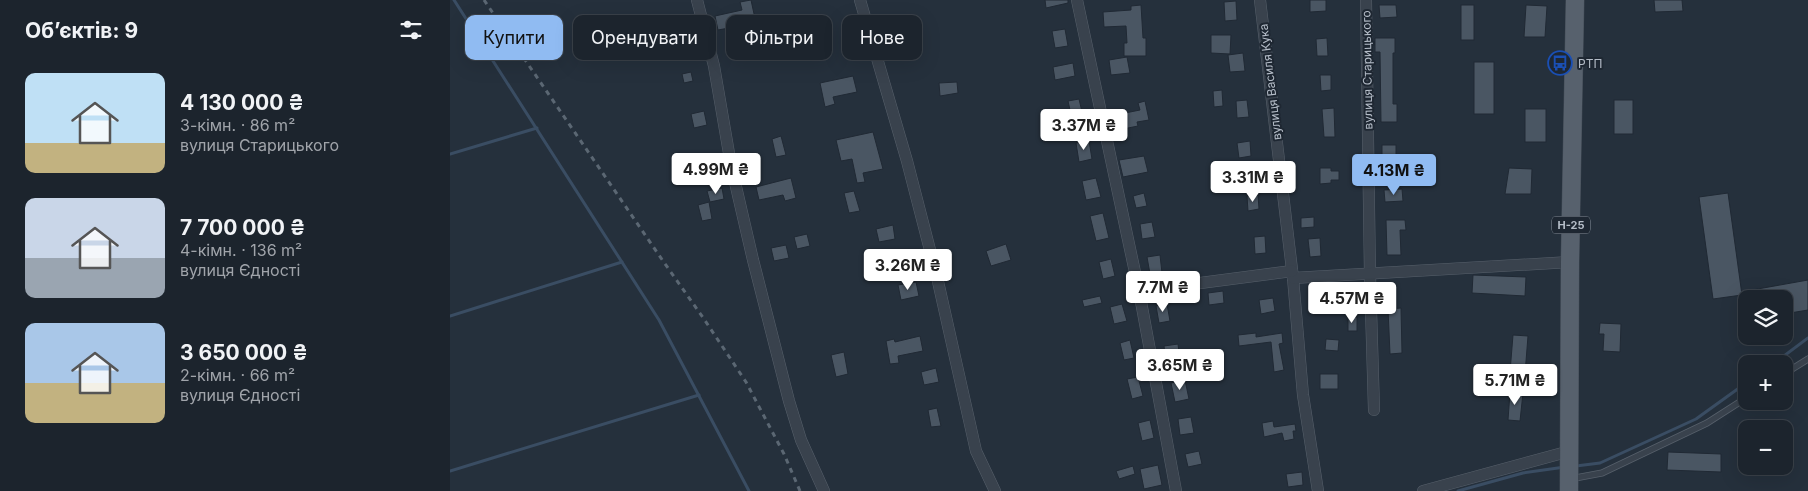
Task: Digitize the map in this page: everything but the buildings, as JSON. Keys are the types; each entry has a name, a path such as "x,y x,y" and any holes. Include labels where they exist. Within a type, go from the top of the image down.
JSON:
{"main road":[{"name":"Н-25","path":"1569,470 1574,0"}],"street":[{"path":"697,0 714,66 732,165 753,260 789,401 801,440 824,491"},
{"path":"860,0 904,152 937,277 976,452 995,491"},
{"path":"1078,0 1139,291 1176,491"},
{"name":"вулиця Василя Кука","path":"1260,0 1292,274 1303,395 1318,491"},
{"name":"вулиця Старицького","path":"1366,0 1374,410"},
{"path":"1139,291 1292,274 1370,275 1570,262"},
{"path":"1423,491 1569,470"}],"lane":[{"path":"1793,368 1808,359"},
{"path":"1569,470 1602,473 1707,423 1738,403"}],"waterway":[{"path":"454,0 659,320 749,491"},
{"path":"450,154 537,128"},
{"path":"450,316 622,262"},
{"path":"1785,355 1808,338"},
{"path":"1576,466 1600,463 1696,419 1738,389"},
{"path":"450,471 699,395"},
{"path":"1458,491 1523,473 1565,467"}],"railway":[{"path":"484,0 746,382 784,454 800,491"}],"place":[{"name":"РТП","path":"1560,63"}]}
